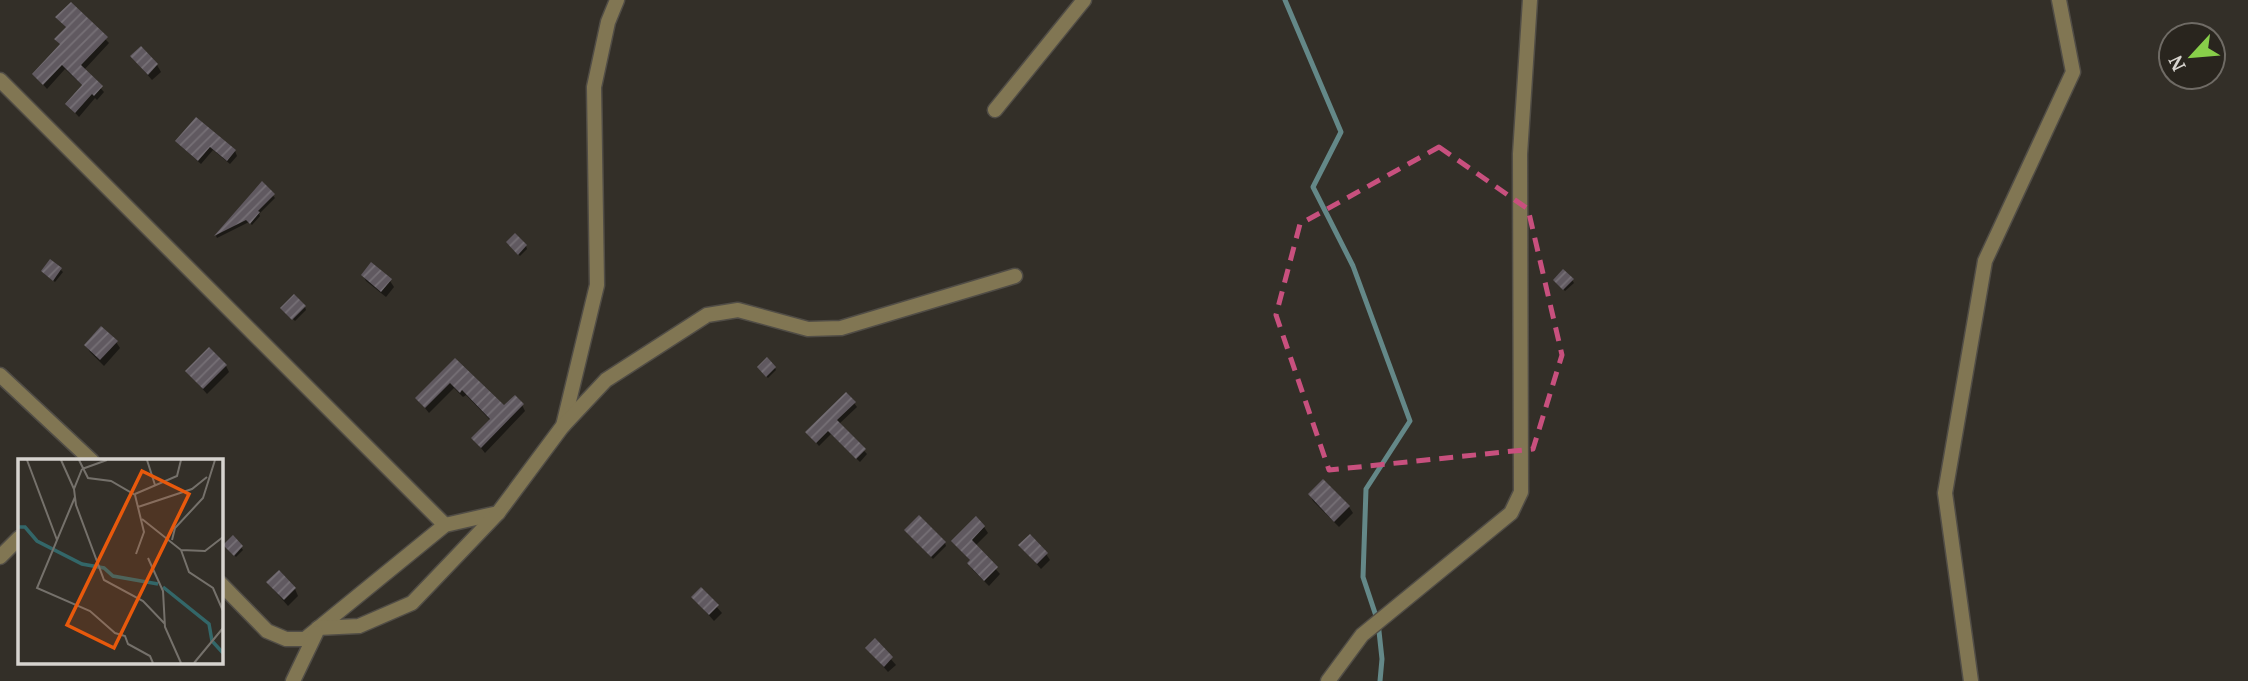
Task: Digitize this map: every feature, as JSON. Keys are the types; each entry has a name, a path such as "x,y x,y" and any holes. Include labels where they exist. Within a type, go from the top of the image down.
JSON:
{"street":[{"path":"562,427 597,285 594,87 608,22 617,0"},
{"path":"995,110 1084,0"},
{"path":"1328,681 1362,635 1511,513 1521,492 1520,154 1530,0"},
{"path":"1971,681 1945,493 1984,261 2073,72 2059,0"},
{"path":"0,80 445,525"},
{"path":"318,628 359,626 412,603 498,513 562,427 606,380 707,315 738,310 808,329 841,328 1015,276"},
{"path":"0,375 84,457"},
{"path":"222,585 267,631 286,639 304,639 445,525 498,513"},
{"path":"0,557 18,539"},
{"path":"293,681 318,628"}],"highlighted area":[{"path":"1439,147 1528,209 1562,355 1533,449 1329,470 1276,315 1300,224"}],"building":[{"path":"71,2 108,37 81,65 103,86 75,113 65,104 82,85 62,65 43,85 32,74 60,44 54,39 66,27 55,17"},
{"path":"141,46 158,64 148,75 130,56"},
{"path":"196,117 236,150 227,161 210,147 198,161 175,141"},
{"path":"262,181 275,194 258,211 260,212 250,224 246,220 214,236"},
{"path":"515,233 527,245 518,255 506,242"},
{"path":"50,259 62,268 53,281 41,271"},
{"path":"371,262 392,279 381,292 361,275"},
{"path":"1563,269 1574,279 1563,290 1553,280"},
{"path":"294,294 306,306 292,320 280,308"},
{"path":"101,326 118,341 100,360 84,345"},
{"path":"209,347 227,365 203,389 185,371"},
{"path":"767,357 776,367 766,377 757,367"},
{"path":"455,358 504,405 515,395 524,404 481,448 471,438 490,419 462,390 460,393 450,383 425,408 415,398"},
{"path":"846,392 856,402 837,420 866,449 856,459 828,431 816,443 805,432"},
{"path":"1323,479 1350,506 1334,522 1308,494"},
{"path":"919,515 946,542 931,557 904,530"},
{"path":"976,516 985,526 972,540 998,567 984,581 967,563 970,560 951,541"},
{"path":"1030,534 1048,553 1037,564 1018,545"},
{"path":"233,535 243,546 234,556 223,545"},
{"path":"279,570 296,588 284,600 266,582"},
{"path":"701,587 719,605 709,615 691,597"},
{"path":"875,638 893,657 884,667 865,648"}],"waterway":[{"path":"1285,0 1341,132 1313,187 1353,266 1410,421 1366,489 1363,577 1378,622 1382,659 1380,681"}]}
